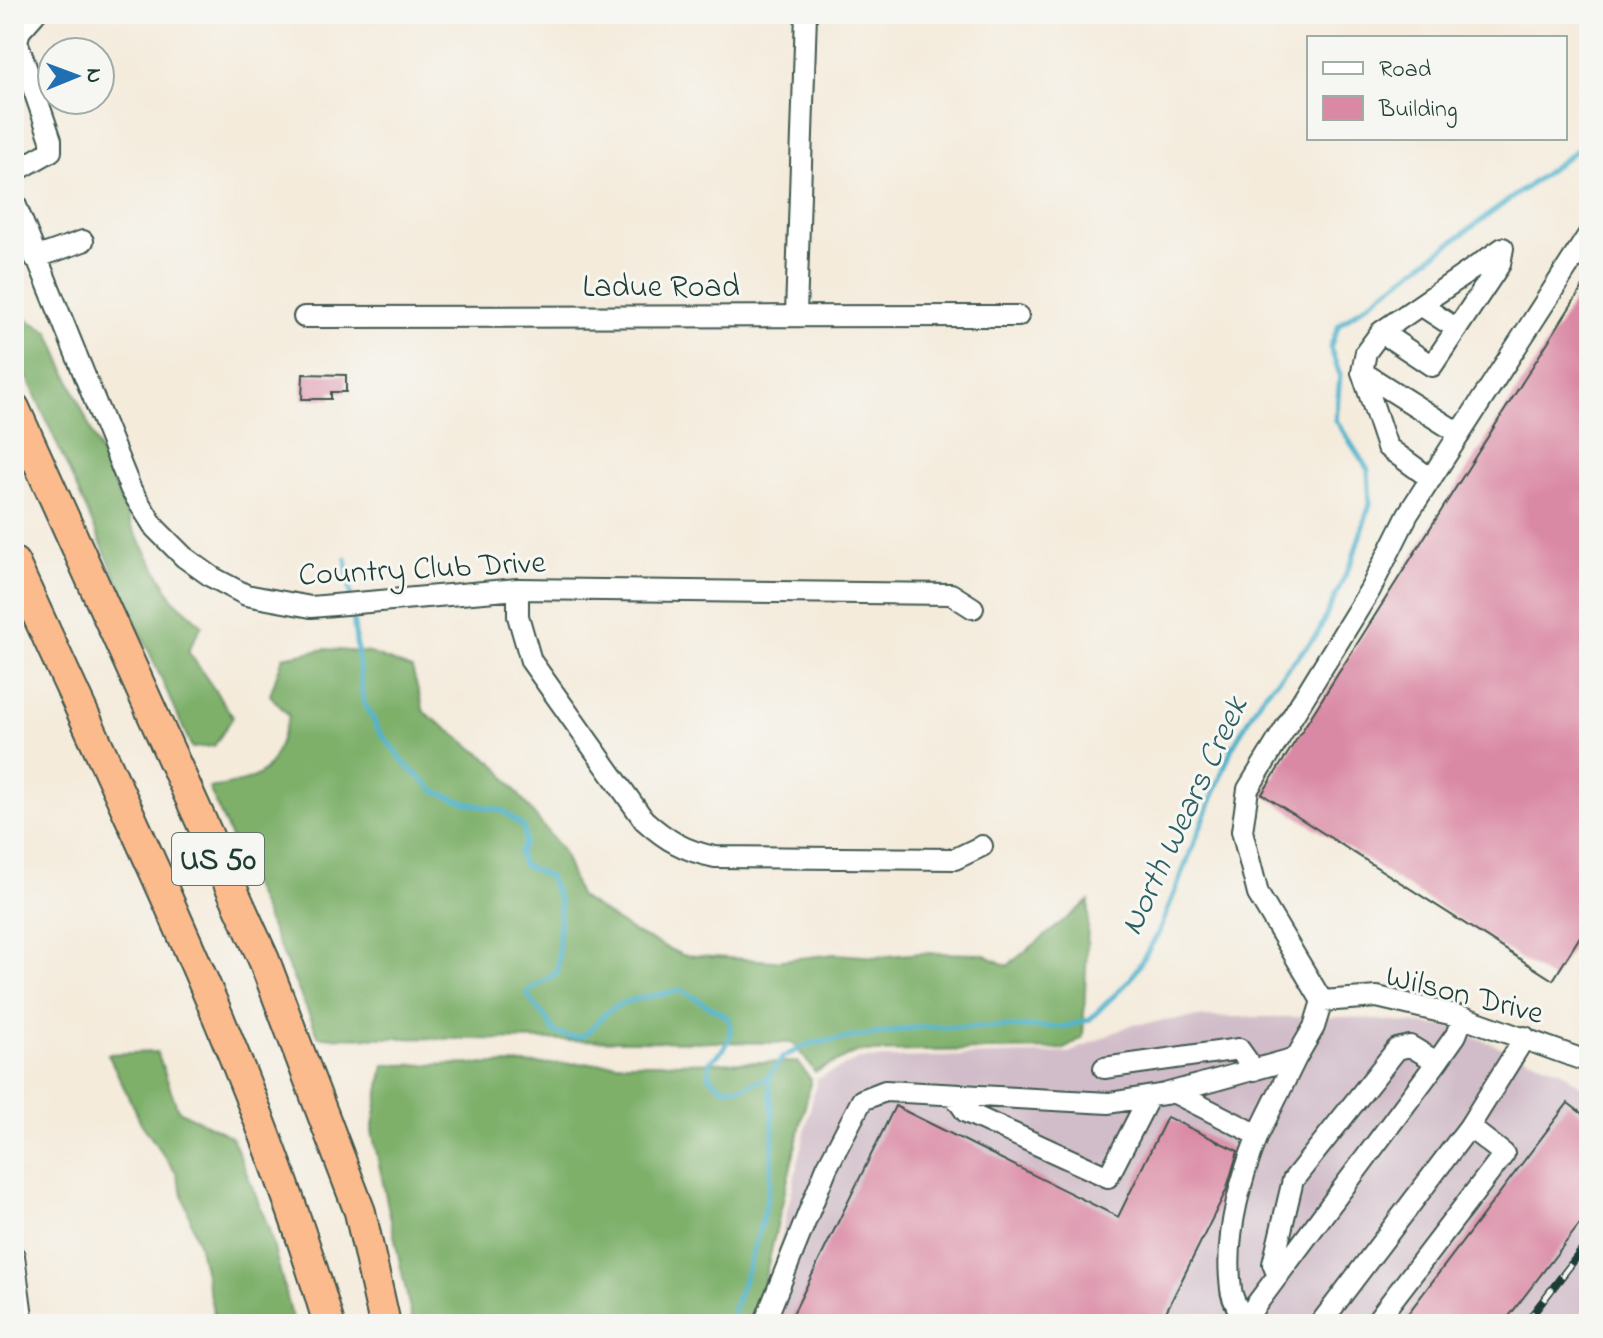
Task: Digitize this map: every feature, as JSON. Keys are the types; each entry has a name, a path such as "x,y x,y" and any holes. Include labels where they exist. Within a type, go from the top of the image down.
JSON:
{"highway":[{"name":"US 50","path":"14,408 264,960 360,1212 385,1324"},
{"name":"US 50","path":"14,563 243,1072 306,1244 329,1324"}],"street":[{"path":"14,172 51,151 51,140 17,41 20,31 35,14"},
{"path":"796,314 806,14"},
{"name":"Country Club Drive","path":"14,201 131,490 155,528 184,557 246,595 311,607 518,589 951,594 973,608"},
{"path":"1245,1322 1231,1291 1236,1196 1258,1135 1314,1027 1322,1001 1258,894 1242,831 1248,789 1370,590 1408,514 1589,234"},
{"path":"35,258 83,241"},
{"path":"1381,332 1432,366 1500,264 1503,248 1381,332 1366,352 1362,372 1387,447 1431,479"},
{"path":"1461,278 1481,292"},
{"path":"1422,306 1457,329"},
{"name":"Ladue Road","path":"304,317 1018,316"},
{"path":"1362,372 1460,434"},
{"path":"518,589 518,616 531,661 644,820 664,838 688,851 729,858 955,859 982,846"},
{"name":"Wilson Drive","path":"1322,1001 1377,997 1463,1017 1589,1062"},
{"path":"1245,1322 1437,1062 1456,1035 1463,1017"},
{"path":"1320,1324 1469,1127 1525,1037"},
{"path":"1278,1276 1273,1264 1293,1180 1397,1049 1410,1046 1437,1062"},
{"path":"1104,1068 1239,1049 1254,1070"},
{"path":"764,1324 827,1167 862,1100 885,1091 1109,1103 1173,1092 1296,1058"},
{"path":"1173,1092 1258,1135"},
{"path":"954,1095 966,1112 1108,1177 1149,1097"},
{"path":"1374,1324 1504,1154 1469,1127"},
{"path":"14,1256 23,1324"}],"shaded area":[{"path":"1197,1017 1347,1017 1449,1027 1562,1071 1589,1092 1589,1304 1574,1324 754,1324 767,1299 817,1079 860,1059 1069,1053 1131,1025"}],"green space":[{"path":"14,312 49,332 133,529 173,599 202,625 188,651 233,717 214,746 192,748 14,347"},
{"path":"326,649 370,653 412,669 424,712 495,764 563,852 579,896 635,933 682,955 774,961 835,954 878,957 922,953 983,954 1007,966 1089,901 1083,1037 1065,1049 857,1052 815,1072 793,1043 319,1037 209,788 245,781 265,770 277,750 289,716 270,695 283,657"},
{"path":"157,1052 178,1110 232,1137 268,1226 294,1324 216,1324 199,1247 176,1173 141,1123 108,1054"},
{"path":"798,1062 811,1080 760,1299 747,1324 413,1324 372,1131 384,1065"}],"building":[{"path":"1589,277 1589,922 1553,980 1262,794"},
{"path":"303,374 346,375 346,392 331,392 331,399 302,399"},
{"path":"1568,1103 1589,1119 1589,1212 1503,1324 1400,1324"},
{"path":"895,1106 1118,1217 1167,1117 1238,1151 1226,1191 1160,1324 788,1324"}],"waterway":[{"name":"North Wears Creek","path":"728,1324 750,1262 766,1203 773,1143 768,1077 783,1057 809,1044 920,1027 1063,1027 1089,1020 1130,980 1158,934 1232,748 1261,698 1317,635 1352,561 1370,504 1368,470 1336,420 1340,375 1330,347 1339,325 1589,141"},
{"path":"346,559 351,598"},
{"path":"352,608 363,700 379,731 407,766 435,791 466,803 504,811 524,828 525,842 519,853 523,865 549,877 560,903 558,972 527,992 554,1032 567,1036 584,1035 606,1013 623,1003 681,990 729,1018 729,1038 725,1048 710,1061 709,1077 724,1088 743,1087 768,1077"}],"railway":[{"path":"1525,1324 1589,1241"}]}
